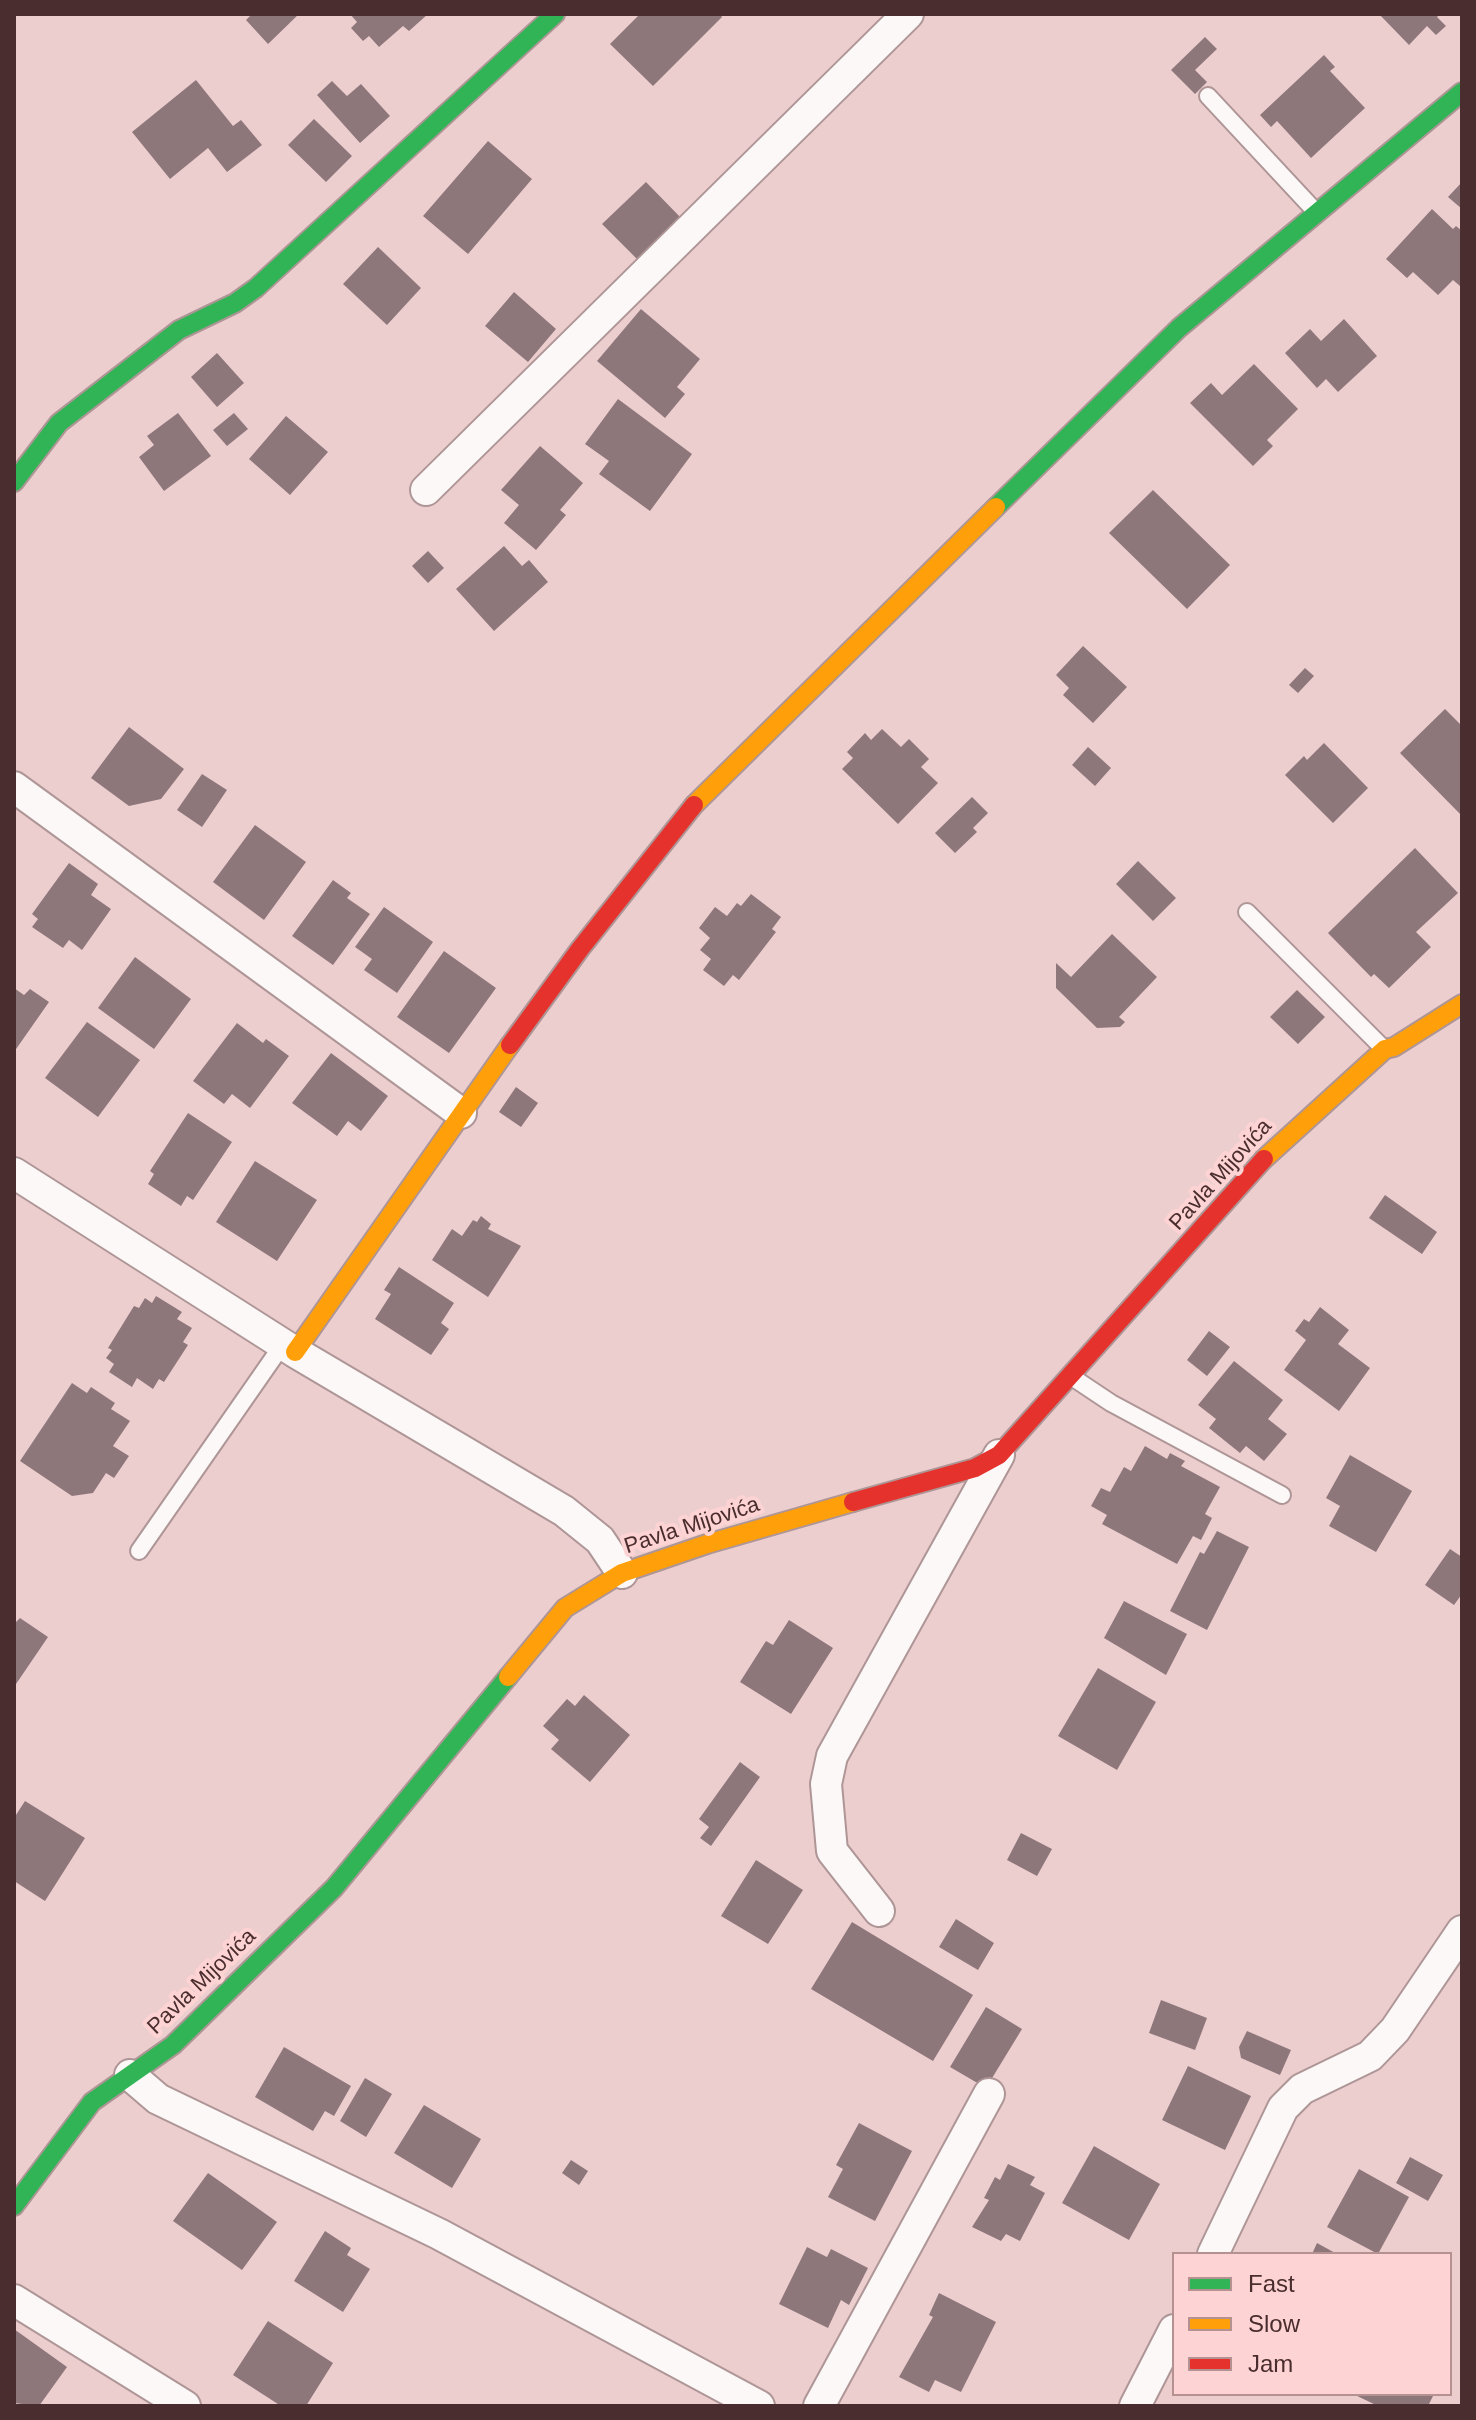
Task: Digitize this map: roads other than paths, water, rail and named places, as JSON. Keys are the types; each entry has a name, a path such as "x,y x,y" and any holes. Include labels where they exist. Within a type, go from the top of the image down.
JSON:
{"street":[{"path":"14,482 59,423 179,330 235,303 256,288 555,14"},
{"path":"426,490 908,14"},
{"path":"289,1348 580,949 707,789 1179,328 1462,92"},
{"path":"14,787 461,1113"},
{"name":"Pavla Mijovića","path":"14,2206 92,2102 173,2045 334,1888 392,1821 552,1621 577,1598 622,1573 707,1544 975,1468 999,1455 1274,1148 1385,1049 1394,1047 1462,1004"},
{"path":"14,1173 289,1348 564,1511 600,1540 622,1573"},
{"path":"879,1911 832,1851 826,1784 832,1756 999,1455"},
{"path":"1214,2252 1283,2108 1302,2089 1370,2056 1395,2030 1462,1931"},
{"path":"130,2075 158,2099 439,2234 759,2406"},
{"path":"819,2406 989,2094"},
{"path":"14,2300 185,2406"},
{"path":"1135,2406 1172,2334"}],"lane":[{"path":"1208,96 1318,214"},
{"path":"1247,912 1385,1049"},
{"path":"139,1551 289,1348"},
{"path":"1071,1376 1111,1403 1282,1495"}]}
